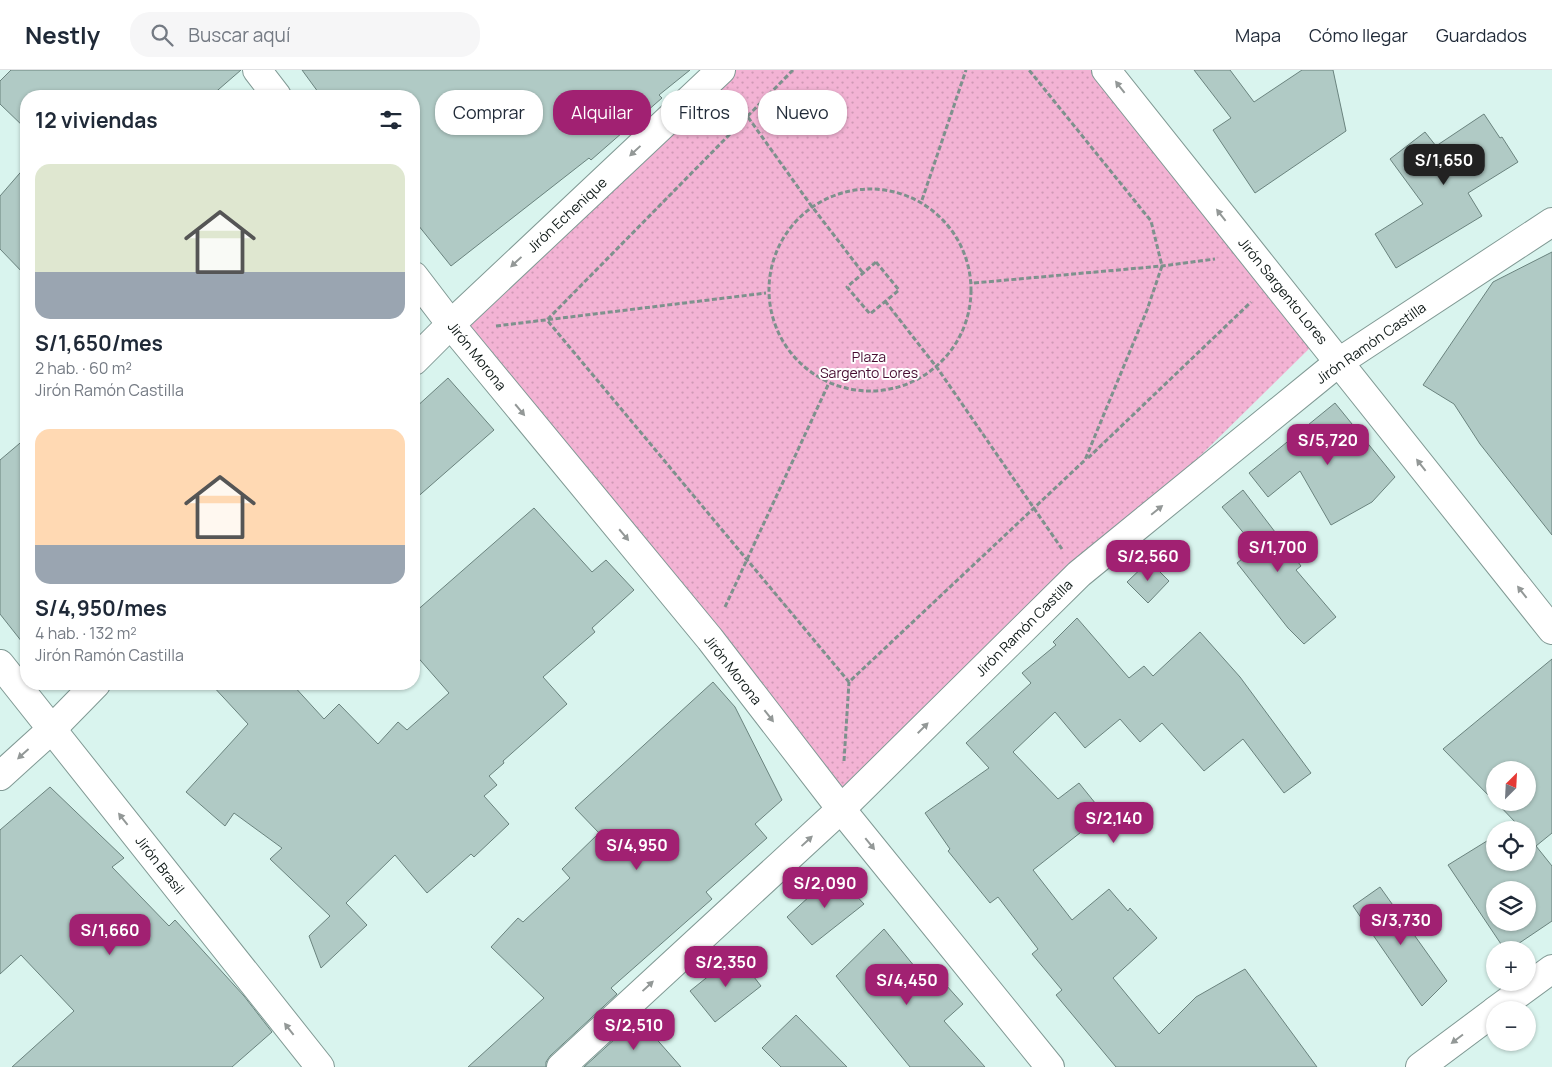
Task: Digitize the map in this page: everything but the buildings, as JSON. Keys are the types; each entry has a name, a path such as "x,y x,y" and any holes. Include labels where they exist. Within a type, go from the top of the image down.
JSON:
{"street":[{"path":"257,70 272,90"},
{"name":"Jirón Sargento Lores","path":"1106,70 1552,630"},
{"name":"Jirón Echenique","path":"420,356 453,327 719,72"},
{"name":"Jirón Ramón Castilla","path":"561,1067 841,809 1079,574 1339,362 1552,222"},
{"name":"Jirón Morona","path":"420,284 453,327 710,640 841,809 1050,1067"},
{"name":"Jirón Brasil","path":"0,664 20,689"},
{"name":"Jirón Brasil","path":"21,690 320,1067"},
{"path":"0,776 90,690"},
{"path":"1508,1001 1552,969"},
{"path":"1420,1067 1486,1018"}],"path":[{"path":"793,70 748,116 810,204 863,273"},
{"path":"922,200 966,70"},
{"path":"1029,70 1151,221 1162,266 1147,310 1085,460"},
{"path":"719,72 731,90"},
{"path":"547,320 729,135"},
{"path":"866,186 922,200 966,250 974,283 959,345 938,369 866,394 828,385 796,362 766,293 770,259 810,204 866,186"},
{"path":"974,283 1162,266 1252,254"},
{"path":"876,262 899,290 885,301 870,314 847,287 876,262"},
{"path":"841,809 849,682 1034,509 1273,280"},
{"path":"453,327 547,320 766,293"},
{"path":"885,301 938,369 1079,574"},
{"path":"547,320 849,682"},
{"path":"710,640 828,385"}],"green space":[{"name":"Plaza Sargento Lores","path":"721,70 1106,70 1320,338 841,809 456,331 661,129 661,135 748,135 748,90 701,90"}]}
